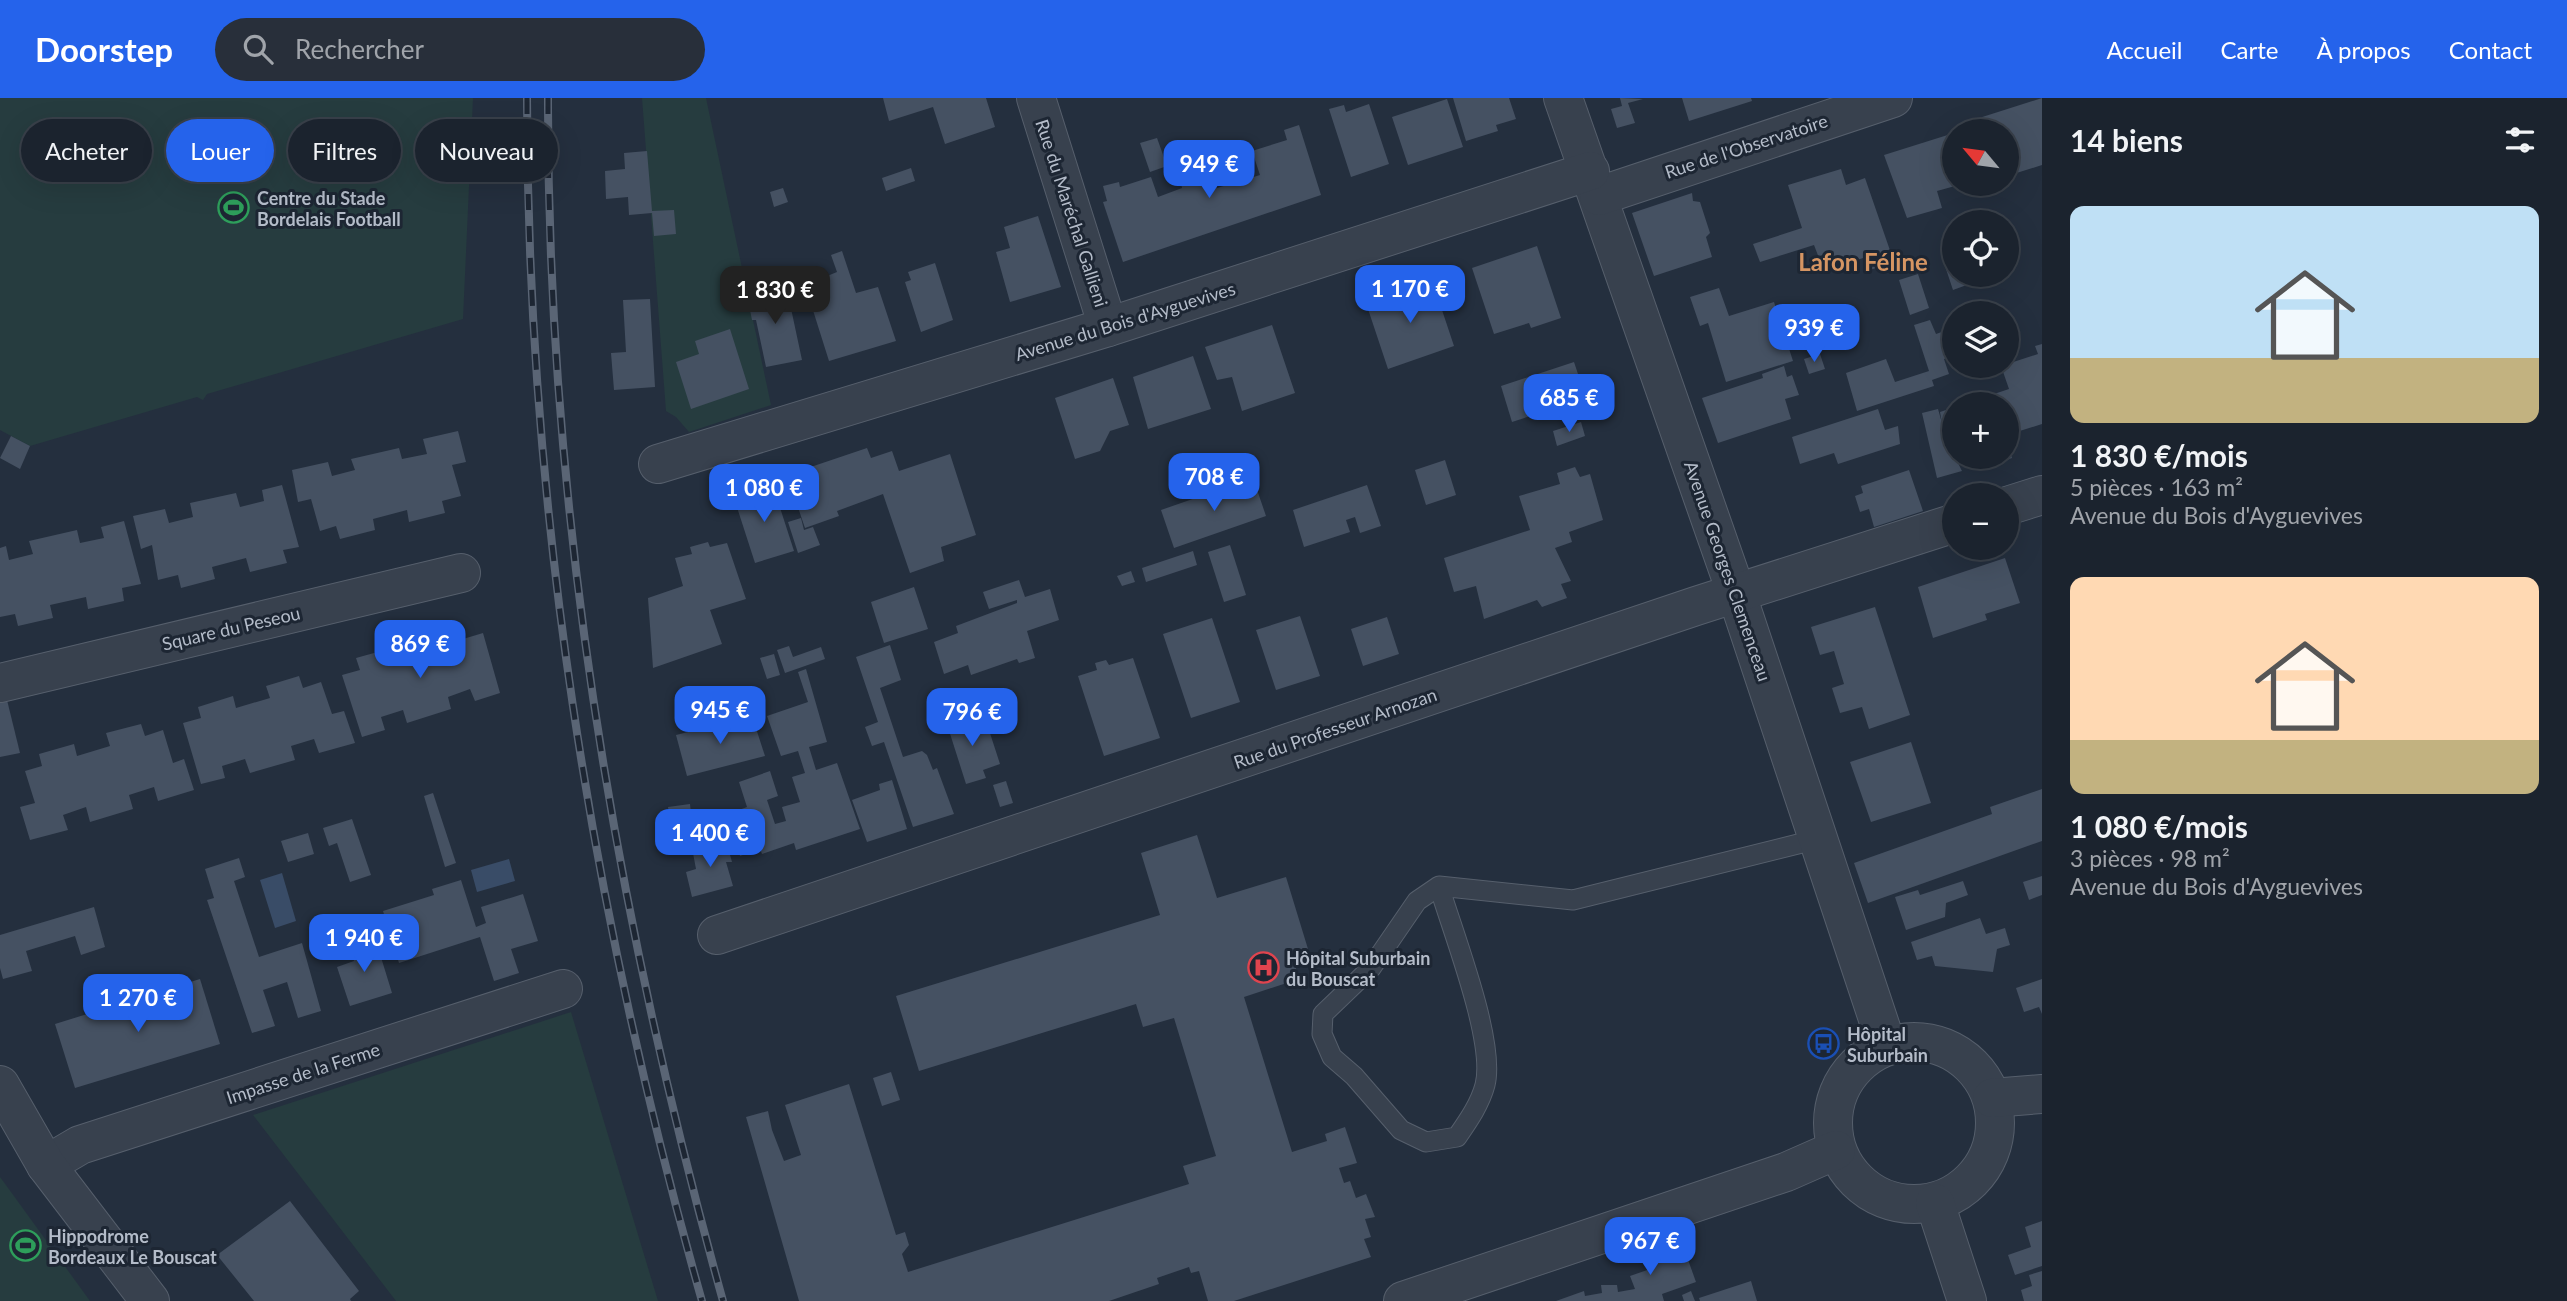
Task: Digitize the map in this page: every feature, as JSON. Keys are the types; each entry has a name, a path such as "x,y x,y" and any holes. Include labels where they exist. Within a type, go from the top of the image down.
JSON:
{"street":[{"name":"Rue du Maréchal Gallieni","path":"1036,98 1108,327"},
{"name":"Avenue Georges Clemenceau","path":"1563,98 1737,595 1887,1046"},
{"name":"Rue de l'Observatoire","path":"1594,184 1893,98"},
{"name":"Avenue du Bois d'Ayguevives","path":"659,464 1108,327 1594,184"},
{"path":"2019,502 2042,495"},
{"name":"Rue du Professeur Arnozan","path":"717,935 1942,527"},
{"name":"Square du Peseou","path":"0,683 461,573"},
{"name":"Impasse de la Ferme","path":"46,1165 80,1144 564,989"},
{"path":"1914,1041 1940,1045 1962,1057 1980,1075 1992,1098 1996,1120 1993,1142 1986,1162 1973,1181 1955,1194 1935,1203 1904,1205 1875,1196 1851,1176 1836,1150 1832,1128 1833,1107 1841,1086 1861,1061 1887,1046 1914,1041"},
{"path":"0,1085 46,1165 150,1301"},
{"path":"1992,1098 2042,1094"},
{"path":"1403,1301 1786,1171 1836,1150"},
{"path":"1935,1203 1967,1301"}],"lane":[{"path":"1439,886 1486,1043 1485,1084 1473,1115 1457,1137 1426,1142 1401,1130 1354,1076 1332,1057 1322,1034 1322,1014 1371,968 1417,901 1439,886 1573,900 1818,839"}],"green space":[{"name":"Centre du Stade Bordelais Football","path":"0,98 473,98 472,119 415,119 415,182 469,182 463,319 207,394 203,400 197,397 30,446 0,430"},
{"path":"642,98 706,98 771,405 689,432 676,417 666,411"},
{"path":"571,1012 658,1301 396,1301 253,1115"},
{"name":"Hippodrome Bordeaux Le Bouscat","path":"0,1177 11,1192 90,1301 0,1301"}],"water":[{"path":"509,859 515,881 477,892 471,870"},
{"path":"282,873 296,921 275,928 260,880"}],"building":[{"path":"883,98 986,98 995,127 945,144 933,107 889,121"},
{"path":"1453,98 1509,98 1516,119 1496,125 1498,131 1466,141"},
{"path":"1620,98 1643,99 1628,103 1635,123 1617,128 1611,109 1622,106"},
{"path":"1682,98 1751,98 1752,101 1689,121"},
{"path":"2042,98 2042,165 2020,172 2020,119 1976,119"},
{"path":"1447,99 1463,147 1408,165 1392,117"},
{"path":"1369,104 1389,164 1351,177 1329,109 1344,105 1346,112"},
{"path":"1299,125 1321,195 1123,262 1103,202 1107,201 1103,186 1119,182 1120,187 1151,177 1158,197 1182,188 1181,183 1202,177 1204,181 1213,178 1217,188 1260,175 1252,151 1287,140 1284,130"},
{"path":"1942,137 1942,190 1937,191 1942,208 1907,218 1884,155"},
{"path":"1157,138 1167,166 1150,172 1140,143"},
{"path":"647,151 652,211 674,210 676,234 654,236 652,213 629,215 628,197 606,199 605,171 625,169 624,153"},
{"path":"911,168 915,181 886,191 882,178"},
{"path":"1841,169 1846,185 1865,178 1894,262 1870,270 1866,257 1824,271 1814,245 1760,262 1753,244 1802,228 1788,185"},
{"path":"783,188 788,202 774,207 770,192"},
{"path":"1692,193 1693,201 1700,202 1710,233 1706,237 1712,257 1654,276 1632,213"},
{"path":"1038,216 1061,287 1010,302 996,252 1010,248 1004,227"},
{"path":"1537,246 1561,318 1531,328 1529,323 1494,334 1472,268"},
{"path":"842,251 856,293 878,287 896,341 829,361 805,285 837,272 831,255"},
{"path":"935,263 953,320 921,332 905,282 911,280 908,272"},
{"path":"1918,274 1929,308 1910,315 1899,280"},
{"path":"1432,280 1454,346 1388,369 1366,303"},
{"path":"786,285 802,360 766,367 756,320 752,320 747,295"},
{"path":"1719,288 1729,316 1774,302 1793,361 1726,382 1708,323 1700,326 1690,297"},
{"path":"650,299 655,387 614,390 611,353 626,352 623,300"},
{"path":"1930,320 1936,334 1942,332 1942,376 1932,380 1934,386 1857,411 1846,373 1886,359 1895,382 1929,371 1914,325"},
{"path":"1272,325 1295,393 1242,411 1232,377 1217,380 1205,347"},
{"path":"730,329 749,389 691,409 676,362 699,354 695,341"},
{"path":"2042,344 2042,424 2019,431 2019,392 2000,392 2009,389 2005,378 2019,378 2019,360 2038,354 2035,346"},
{"path":"1820,354 1825,369 1809,374 1804,359"},
{"path":"1193,356 1211,409 1148,429 1133,377"},
{"path":"1574,362 1586,398 1512,422 1501,386"},
{"path":"1784,366 1787,377 1792,375 1799,395 1785,399 1791,419 1718,443 1702,398 1763,378 1762,374"},
{"path":"1113,378 1129,425 1110,431 1100,451 1075,459 1055,398"},
{"path":"1878,409 1885,430 1898,426 1900,444 1838,464 1834,453 1800,464 1792,437"},
{"path":"1938,409 1942,423 1942,469 1962,471 1937,478 1922,413"},
{"path":"1581,422 1585,436 1557,446 1553,431"},
{"path":"458,431 466,462 452,465 461,496 442,501 445,513 409,522 407,510 373,519 375,530 340,539 336,526 320,531 311,499 298,502 292,470 328,462 332,476 355,470 351,459 399,448 402,459 427,454 423,439"},
{"path":"11,436 30,446 20,469 0,458"},
{"path":"867,448 871,458 892,451 899,471 950,454 976,535 941,547 944,561 910,573 883,494 837,511 839,516 805,528 787,475"},
{"path":"1445,460 1456,495 1426,505 1415,470"},
{"path":"1575,467 1580,477 1590,474 1603,520 1569,532 1572,542 1555,548 1571,581 1561,584 1567,598 1542,607 1537,600 1484,619 1476,586 1454,592 1444,558 1530,530 1519,496 1560,484 1557,473"},
{"path":"1909,470 1923,511 1874,527 1869,509 1860,512 1855,496 1863,493 1861,486"},
{"path":"1253,478 1266,516 1174,548 1161,510"},
{"path":"282,485 299,547 283,550 287,563 250,572 246,558 212,567 215,579 181,588 178,575 158,580 152,545 141,549 133,516 165,509 169,523 193,517 190,503 236,493 240,507 264,501 262,490"},
{"path":"1367,485 1381,526 1360,533 1355,517 1346,520 1350,532 1304,547 1293,510"},
{"path":"773,486 794,551 755,563 734,498"},
{"path":"801,518 804,530 813,527 820,545 798,553 788,522"},
{"path":"124,521 141,584 122,588 124,601 88,609 86,597 50,605 53,618 18,626 15,614 0,617 0,548 6,546 9,560 33,554 29,541 77,530 80,543 104,538 101,527"},
{"path":"708,542 710,547 727,543 746,599 710,610 722,644 653,668 648,598 683,586 675,558 692,554 690,547"},
{"path":"1230,545 1246,595 1224,602 1208,552"},
{"path":"1193,551 1197,565 1146,582 1142,568"},
{"path":"2006,560 2020,603 1985,614 1987,620 1933,638 1918,587"},
{"path":"1131,571 1135,582 1122,586 1117,576"},
{"path":"1019,580 1025,597 1050,589 1059,620 1027,631 1035,658 1019,663 1017,659 971,675 968,665 944,674 934,642 958,633 956,626 1017,603 1017,600 989,609 983,592"},
{"path":"914,587 928,629 884,643 871,602"},
{"path":"1875,607 1910,715 1869,729 1862,707 1840,713 1832,688 1844,684 1834,651 1820,655 1811,627"},
{"path":"1300,616 1320,676 1276,690 1256,630"},
{"path":"1387,617 1399,654 1363,666 1351,629"},
{"path":"1212,618 1240,702 1191,718 1163,634"},
{"path":"460,627 463,639 483,633 500,693 475,701 470,689 448,697 451,709 407,723 403,710 381,717 385,730 362,737 342,675 360,670 356,658 392,648 395,658 428,647 425,638"},
{"path":"890,645 901,680 880,688 903,757 922,751 927,755 933,770 937,768 954,814 913,827 884,742 872,746 865,727 878,722 856,657"},
{"path":"789,646 793,657 821,647 825,659 785,673 777,650"},
{"path":"774,654 780,675 767,679 760,658"},
{"path":"1133,658 1160,738 1104,756 1078,676 1097,670 1095,663 1106,660 1109,665"},
{"path":"806,669 827,742 809,747 816,770 837,763 860,829 796,850 794,843 762,854 760,849 740,856 728,814 747,807 739,782 770,771 778,796 767,800 775,824 786,821 782,807 800,802 792,777 805,773 798,751 781,756 767,716 808,702 798,672"},
{"path":"299,676 303,688 321,682 332,714 344,711 355,743 319,753 314,739 291,746 295,760 250,773 245,759 222,766 225,778 201,784 183,723 201,718 198,707 233,696 236,708 270,698 266,686"},
{"path":"7,700 20,753 0,757 0,702"},
{"path":"970,713 976,732 988,727 1000,764 983,770 986,778 966,784 946,721"},
{"path":"752,716 765,756 687,776 676,735"},
{"path":"141,724 145,736 163,730 173,763 184,759 194,790 158,801 154,787 129,795 133,809 90,822 86,807 63,815 68,830 30,840 20,807 35,803 25,771 42,766 39,754 74,744 77,756 110,746 106,733"},
{"path":"1911,742 1931,803 1871,822 1850,762"},
{"path":"892,780 907,829 867,842 852,800 880,790 879,784"},
{"path":"1006,781 1013,803 1000,807 993,785"},
{"path":"2042,789 2042,841 1868,903 1854,863 1992,814 1990,807"},
{"path":"433,793 456,863 445,867 424,796"},
{"path":"690,804 692,822 684,824 687,834 673,836 668,807"},
{"path":"352,819 371,875 350,882 337,843 329,846 323,828"},
{"path":"308,833 314,854 288,862 281,841"},
{"path":"1197,835 1217,898 1286,877 1308,949 1292,954 1299,979 1244,997 1292,1152 1327,1141 1325,1134 1345,1127 1357,1163 1339,1168 1344,1183 1350,1181 1356,1198 1366,1194 1375,1217 1365,1219 1371,1237 1364,1239 1371,1257 1234,1301 1208,1301 1199,1271 1191,1273 1189,1267 1157,1278 1159,1284 1109,1301 799,1301 746,1117 768,1111 784,1161 801,1155 785,1105 849,1084 896,1235 905,1232 909,1245 902,1254 908,1272 1189,1184 1183,1166 1216,1156 1174,1018 1143,1027 1136,1004 919,1071 896,996 1160,915 1141,853"},
{"path":"726,840 732,862 726,862 733,886 692,897 686,872 696,869 692,848"},
{"path":"239,858 245,877 234,881 259,957 302,943 321,1011 298,1018 287,982 263,990 275,1026 252,1033 207,900 214,898 205,869"},
{"path":"2042,876 2042,895 2029,900 2023,882"},
{"path":"461,880 476,927 486,923 481,907 523,894 538,941 511,949 519,973 494,981 480,937 399,963 383,911 434,895 432,889"},
{"path":"1963,881 1968,895 1946,903 1945,917 1906,930 1895,897 1918,890 1920,895"},
{"path":"94,907 105,947 81,955 75,936 26,951 32,971 3,979 0,968 0,935"},
{"path":"1980,918 1986,934 2005,928 2010,945 1997,949 1993,972 1935,966 1932,956 1917,960 1911,942"},
{"path":"369,937 374,955 380,954 392,993 350,1006 337,967 354,961 349,943"},
{"path":"200,979 220,1044 75,1088 55,1024"},
{"path":"2042,979 2042,1014 2039,1007 2024,1012 2016,988"},
{"path":"891,1072 900,1100 882,1106 873,1078"},
{"path":"290,1201 359,1291 351,1301 254,1301 217,1255"},
{"path":"2042,1221 2042,1266 2015,1275 2008,1255 2031,1247 2025,1227"},
{"path":"1672,1238 1675,1245 1682,1243 1696,1282 1662,1294 1664,1301 1556,1301 1584,1291 1585,1296 1602,1293 1601,1285 1617,1285 1618,1292 1635,1289 1630,1276 1653,1268 1646,1246"},
{"path":"2042,1271 2042,1301 2024,1301 2021,1290 2032,1286 2029,1275"},
{"path":"1751,1281 1757,1301 1700,1301 1699,1298"},
{"path":"1691,1291 1695,1301 1684,1301 1682,1295"}],"railway":[{"path":"527,98 530,250 539,402 553,554 573,706 598,856 628,1006 702,1301"},
{"path":"548,98 551,251 560,403 574,554 594,706 619,856 650,1005 684,1154 723,1301"}],"place":[{"name":"Centre du Stade Bordelais Football","path":"234,208"},
{"name":"Hôpital Suburbain du Bouscat","path":"1263,968"},
{"name":"Hôpital Suburbain","path":"1824,1044"},
{"name":"Hippodrome Bordeaux Le Bouscat","path":"25,1246"}],"district":[{"name":"Lafon Féline","path":"1863,261"}]}
